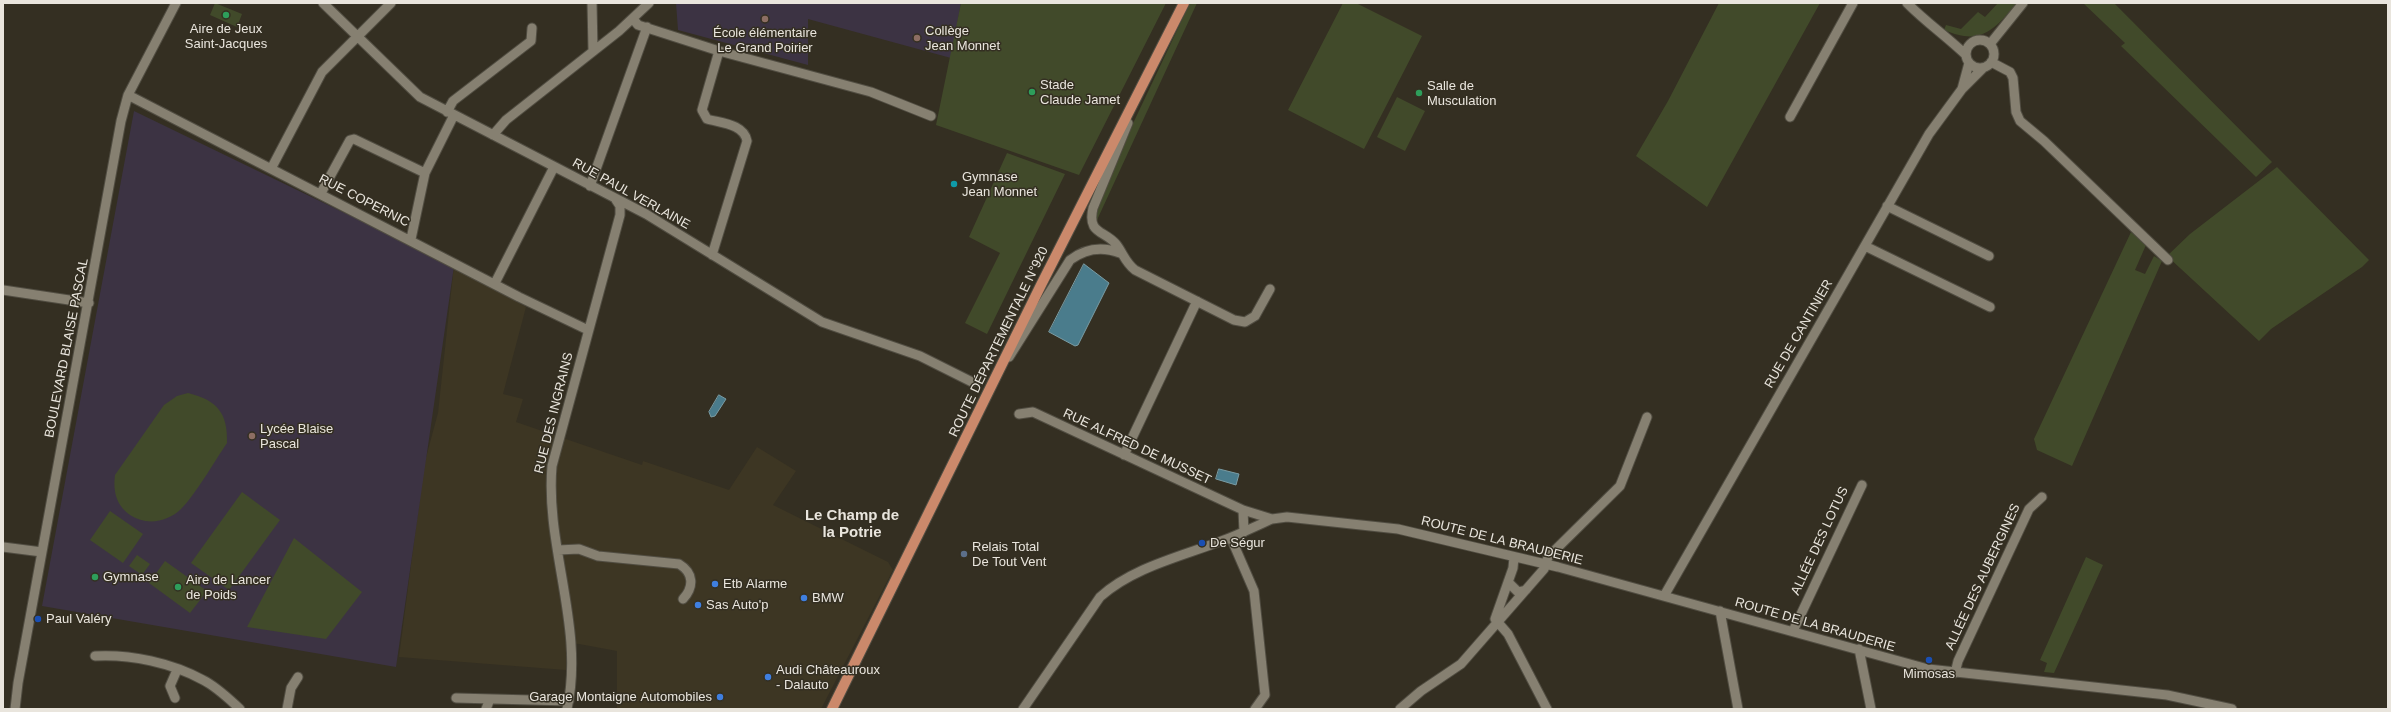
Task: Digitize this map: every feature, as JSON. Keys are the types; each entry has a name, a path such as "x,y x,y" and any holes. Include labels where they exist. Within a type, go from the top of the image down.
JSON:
{"main road":[{"name":"ROUTE DÉPARTEMENTALE N°920","path":"832,709 1000,368 1184,3"}],"street":[{"name":"BOULEVARD BLAISE PASCAL","path":"15,709 42,552 89,303 121,121 128,95 176,3"},
{"name":"RUE PAUL VERLAINE","path":"323,3 412,91 451,114 616,200 646,214 822,322 920,356 972,382"},
{"path":"272,167 322,72 391,3"},
{"path":"592,3 594,50"},
{"path":"493,135 502,123 633,19 649,3"},
{"path":"1790,117 1853,3"},
{"path":"1907,3 1936,31 1949,39 1978,68 1983,68 1991,62 1994,53 1990,44 1981,40 1972,44 1949,39"},
{"path":"1990,44 2023,3"},
{"path":"633,19 638,25 719,51 871,92 931,116"},
{"path":"590,186 647,27"},
{"path":"411,240 424,173 451,114 453,102 530,41 532,28"},
{"path":"1968,59 1972,44"},
{"path":"712,255 747,141 746,135 740,128 707,119 702,110 719,51"},
{"name":"RUE DE CANTINIER","path":"1962,89 1968,59"},
{"path":"1991,62 2010,72 2014,78 2016,112 2020,121 2044,141 2168,260"},
{"name":"RUE DE CANTINIER","path":"1664,596 1929,134 1962,89 1983,68"},
{"path":"1143,85 1092,214 1095,229 1116,244 1120,253 1135,270 1234,320 1245,322 1255,316 1270,288"},
{"name":"RUE COPERNIC","path":"128,95 272,167 495,283 519,297 588,330"},
{"path":"321,193 350,140 354,139 424,173"},
{"path":"495,283 554,168"},
{"name":"RUE DES INGRAINS","path":"568,705 572,676 571,648 551,495 552,466 620,215 620,206 616,200"},
{"path":"1887,206 1989,256"},
{"path":"1865,246 1990,307"},
{"path":"1000,368 1017,346 1070,260 1078,254 1095,249 1120,253"},
{"path":"3,290 89,303"},
{"path":"1124,455 1197,302"},
{"name":"RUE ALFRED DE MUSSET","path":"1019,414 1033,412 1243,510 1272,519 1287,517 1398,529"},
{"path":"1400,709 1421,691 1461,664 1526,590 1545,564 1548,557 1620,486 1647,417"},
{"name":"ALLÉE DES LOTUS","path":"1793,631 1862,485"},
{"name":"ALLÉE DES AUBERGINES","path":"1955,673 1958,661 2029,509 2042,497"},
{"path":"1243,510 1244,532"},
{"path":"1023,709 1100,597 1109,589 1136,573 1231,538 1272,519"},
{"name":"ROUTE DE LA BRAUDERIE","path":"1398,529 1545,564 1859,649 1898,662 1955,673 2167,695 2232,709"},
{"path":"1231,538 1254,591 1265,695 1255,709"},
{"path":"3,547 42,552"},
{"path":"558,550 579,549 598,556 679,564 688,572 692,579 691,588 683,599"},
{"path":"1514,557 1508,582 1494,615 1508,634 1547,709"},
{"path":"1508,582 1518,592 1526,590"},
{"path":"1720,611 1738,709"},
{"path":"1859,649 1871,709"},
{"path":"95,656 113,655 142,660 177,670 205,681 237,708"},
{"path":"175,698 170,686 177,670"},
{"path":"287,709 291,688 298,677"},
{"path":"456,698 568,705"},
{"path":"486,709 490,699"}],"shaded area":[{"path":"676,3 961,3 951,58 808,19 808,65 678,30"},
{"name":"Lycée Blaise Pascal","path":"134,111 454,266 396,667 42,606"},
{"path":"454,265 526,307 503,394 523,399 516,422 642,465 643,461 729,490 757,447 796,471 773,505 888,562 893,570 821,709 617,709 617,651 579,644 567,643 566,670 399,657 424,465 438,413"}],"green space":[{"name":"Aire de Jeux Saint-Jacques","path":"215,3 242,14 237,27 210,15"},
{"name":"Stade Claude Jamet","path":"961,3 1166,3 1079,175 936,125"},
{"path":"1190,3 1197,3 1097,220 1096,213 1119,153"},
{"path":"1343,3 1356,3 1422,36 1364,149 1288,110"},
{"path":"1719,3 1820,3 1707,207 1636,156 1668,101"},
{"path":"1998,3 2017,3 1994,28 1986,33 1977,36 1968,36 1957,35 1944,30 1946,25 1961,29 1978,12 1985,17"},
{"path":"2083,3 2114,3 2272,162 2256,177 2121,46 2125,43"},
{"path":"1397,97 1425,111 1405,151 1377,137"},
{"path":"1007,153 1065,174 987,334 965,323 1000,253 969,237"},
{"path":"2277,167 2369,260 2362,267 2271,329 2259,341 2167,256 2190,234"},
{"path":"2131,232 2146,245 2135,270 2145,274 2154,256 2162,261 2072,466 2037,450 2034,439"},
{"path":"188,393 206,400 219,409 225,424 227,443 205,478 181,509 163,520 143,521 130,515 121,507 115,492 115,475 164,405 177,396"},
{"path":"242,492 280,520 229,590 191,563"},
{"path":"110,511 143,534 123,563 90,540"},
{"path":"294,538 362,592 326,639 247,627"},
{"path":"137,555 150,564 142,575 129,566"},
{"path":"2086,557 2103,565 2054,673 2044,672 2047,663 2040,660"},
{"name":"Aire de Lancer de Poids","path":"165,561 207,591 190,613 149,583"}],"water":[{"path":"1084,264 1109,283 1078,345 1075,346 1049,332"},
{"path":"719,395 726,399 715,416 711,417 709,412"},
{"path":"1219,469 1239,474 1236,485 1216,479"}],"place":[{"name":"Aire de Jeux Saint-Jacques","path":"226,15"},
{"name":"École élémentaire Le Grand Poirier","path":"765,19"},
{"name":"Collège Jean Monnet","path":"917,38"},
{"name":"Stade Claude Jamet","path":"1032,92"},
{"name":"Salle de Musculation","path":"1419,93"},
{"name":"Gymnase Jean Monnet","path":"954,184"},
{"name":"Lycée Blaise Pascal","path":"252,436"},
{"name":"De Ségur","path":"1202,543"},
{"name":"Relais Total De Tout Vent","path":"964,554"},
{"name":"Gymnase","path":"95,577"},
{"name":"Etb Alarme","path":"715,584"},
{"name":"Aire de Lancer de Poids","path":"178,587"},
{"name":"BMW","path":"804,598"},
{"name":"Sas Auto'p","path":"698,605"},
{"name":"Paul Valéry","path":"38,619"},
{"name":"Mimosas","path":"1929,660"},
{"name":"Audi Châteauroux - Dalauto","path":"768,677"},
{"name":"Garage Montaigne Automobiles","path":"720,697"}],"district":[{"name":"Le Champ de la Potrie","path":"852,524"}]}
